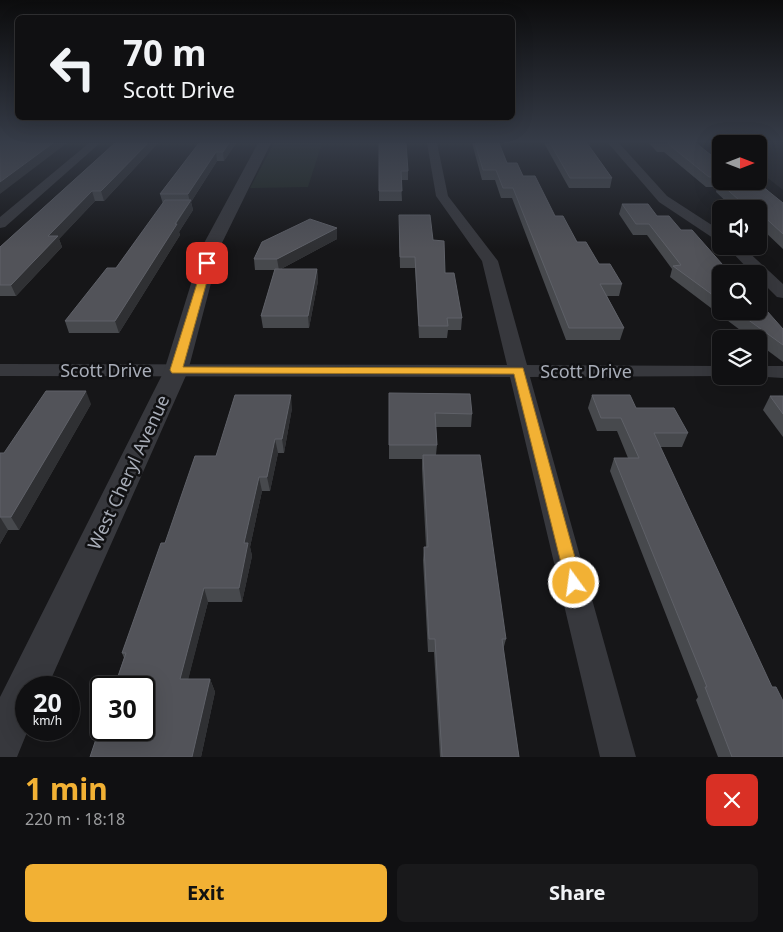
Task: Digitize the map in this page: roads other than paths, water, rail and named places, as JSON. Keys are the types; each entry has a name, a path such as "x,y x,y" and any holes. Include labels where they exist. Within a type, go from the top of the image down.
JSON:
{"street":[{"path":"0,224 54,178"},
{"name":"West Cheryl Avenue","path":"32,676 176,370 212,245 247,178"},
{"path":"439,178 442,196 490,261 618,757"},
{"path":"645,178 663,198 712,231"},
{"path":"743,255 783,293"},
{"name":"Scott Drive","path":"0,370 712,372"},
{"path":"767,372 783,372"},
{"name":"West Cheryl Avenue","path":"0,744 15,712"}]}
